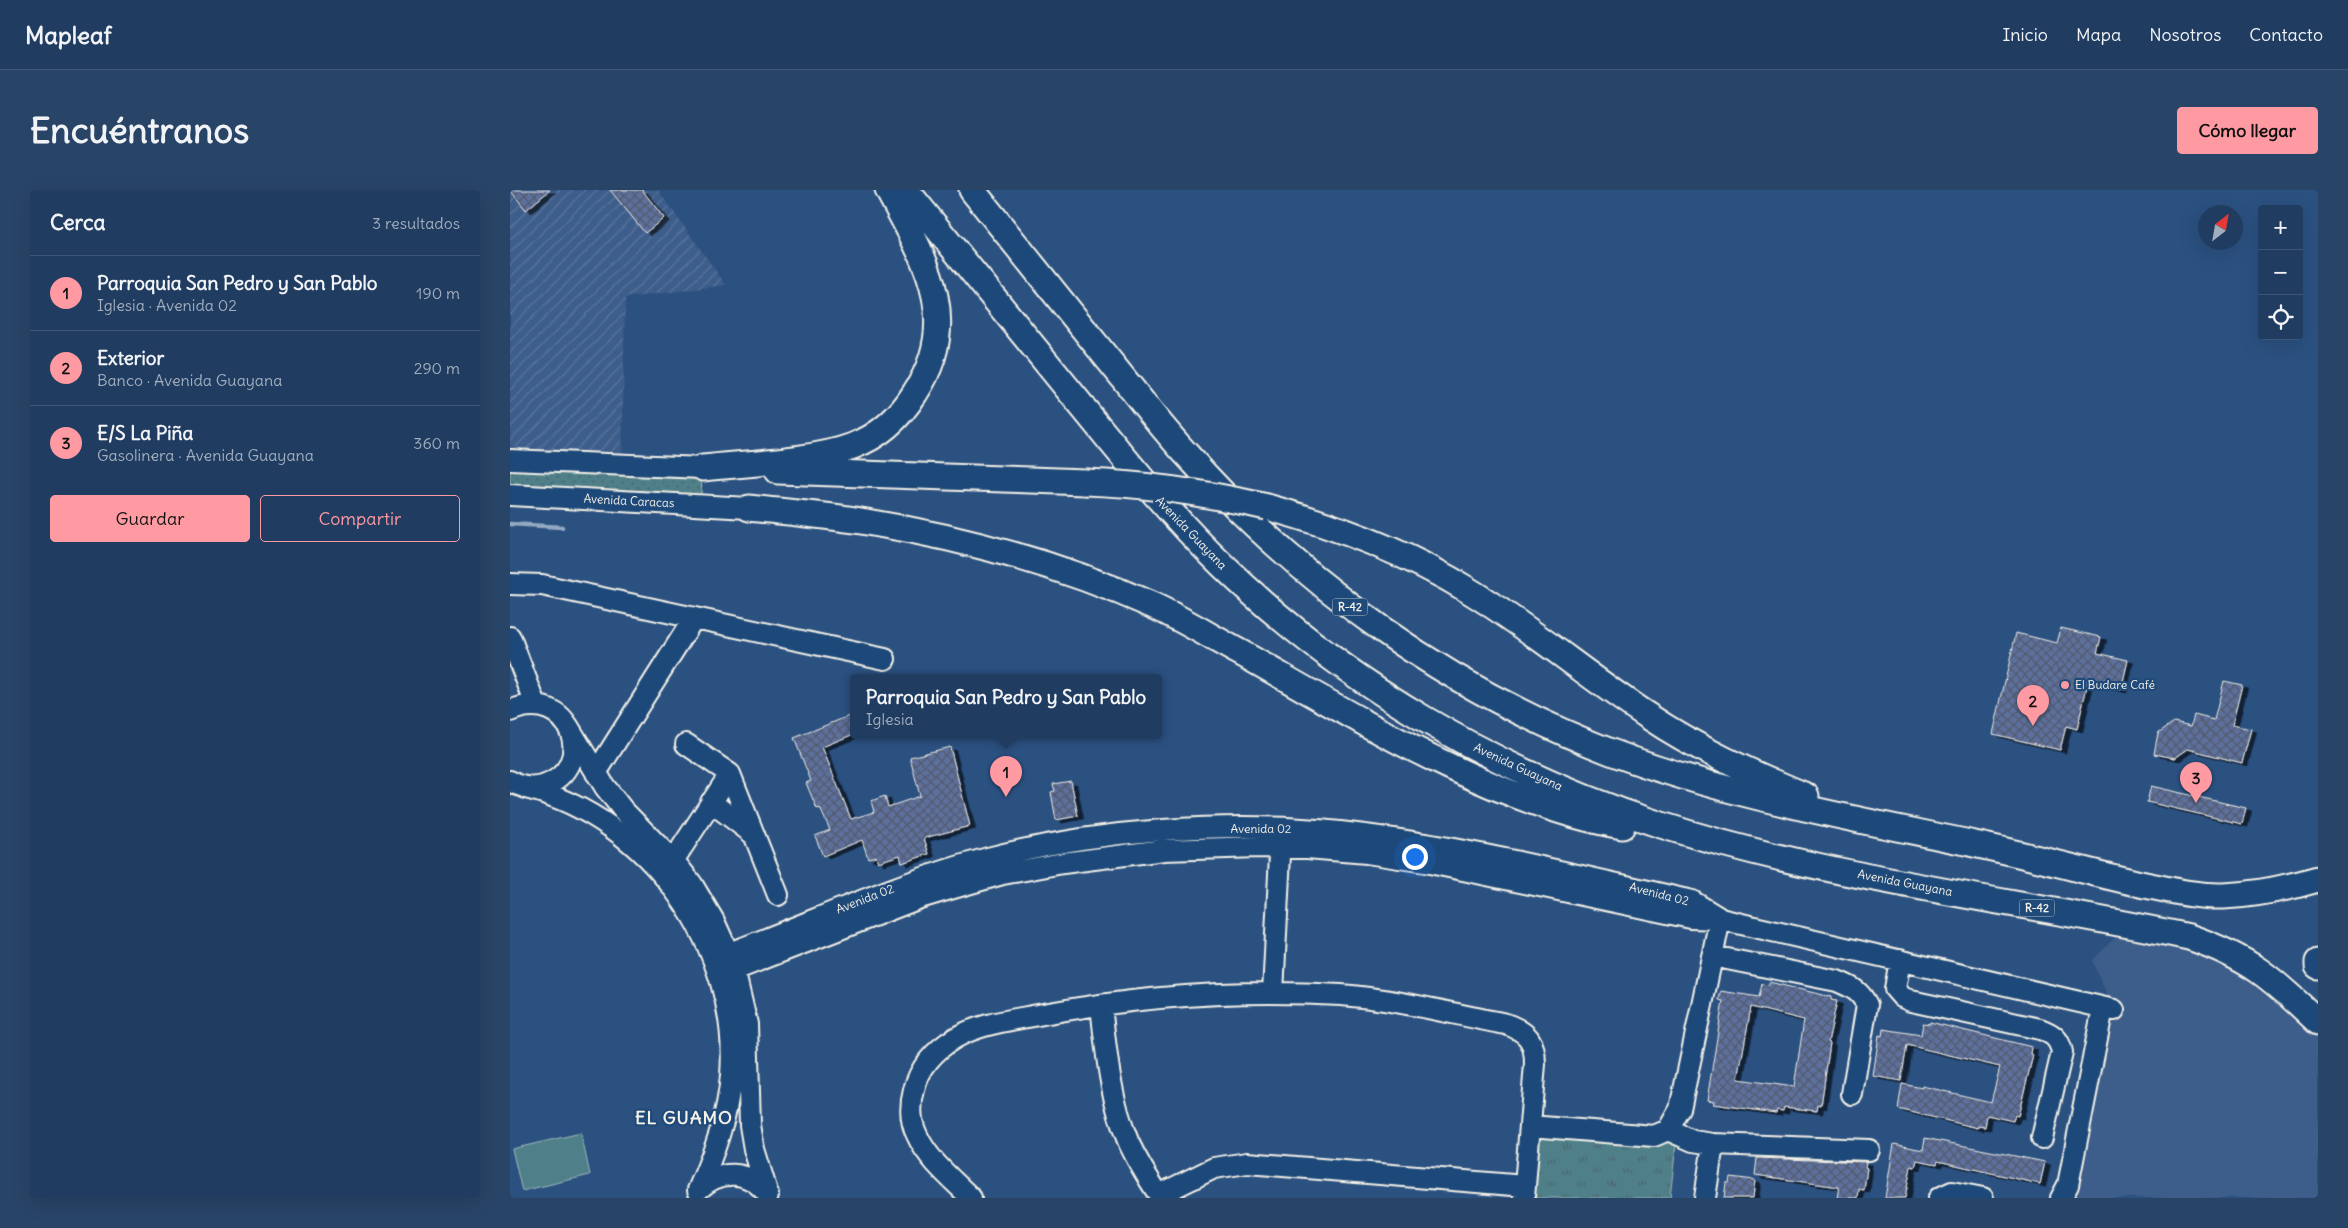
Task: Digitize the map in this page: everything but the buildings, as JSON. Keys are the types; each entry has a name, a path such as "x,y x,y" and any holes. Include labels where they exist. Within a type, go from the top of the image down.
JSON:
{"main road":[{"path":"704,468 829,453 853,446 894,421 912,398 928,372 936,351 939,334 938,314 935,293 927,270 888,190"},
{"name":"Avenida Guayana","path":"906,190 1166,507 1223,566 1292,628 1363,681 1404,707 1491,755 1617,810 1732,846 1827,867 2189,937 2224,950 2259,969 2318,1022"},
{"name":"R-42","path":"972,190 1188,456 1276,545 1323,586 1380,629 1443,670 1531,718 1614,753 1698,781 1866,821 1990,847 2106,878 2196,895 2221,897 2275,891 2318,879"},
{"path":"704,468 1140,484 1187,490 1267,507 1350,533 1445,577 1518,623 1619,696 1684,739 1768,780 1866,821"},
{"path":"749,508 879,524 972,544 1078,576 1156,607 1426,754 1506,790 1554,808 1611,824 1732,846"}],"street":[{"path":"510,460 704,468"},
{"name":"Avenida Caracas","path":"510,495 749,508"},
{"path":"510,584 542,585 885,659"},
{"path":"596,773 694,618"},
{"path":"510,638 536,705"},
{"path":"510,711 522,706 536,705 549,708 560,716 596,773 623,810 673,861 704,903 723,965 747,1024 748,1103 754,1149 769,1197"},
{"path":"515,784 539,787 552,783 562,775 570,764 574,752 573,738 568,726"},
{"path":"686,744 730,774 778,895"},
{"path":"673,861 730,774"},
{"path":"515,784 571,802 602,820 632,844 666,878 723,965 731,1073 718,1141 696,1194"},
{"path":"712,802 754,835"},
{"path":"1273,993 1281,838"},
{"name":"Avenida 02","path":"723,965 868,908 1004,874 1063,862 1281,838 1337,850 1390,856 1691,918 1720,918 2108,1009 2068,1185 2061,1198"},
{"path":"1530,1126 1654,1136 1668,1130 1680,1109 1720,918"},
{"path":"1712,956 1837,981 1854,988 1862,995 1867,1005 1852,1094"},
{"path":"1900,960 1895,988 1902,997 1932,1007 2040,1029 2053,1034 2060,1041 2062,1052 2042,1138"},
{"path":"971,1198 929,1154 916,1134 911,1112 912,1099 924,1068 944,1044 968,1032 1025,1018 1101,1005 1173,996 1273,993 1344,996 1382,1000 1518,1029 1530,1038 1535,1053 1525,1192 1247,1163 1214,1168 1160,1196 1138,1161 1122,1125 1110,1075 1101,1005"},
{"path":"1668,1130 1693,1141 1713,1144 1869,1150"},
{"path":"1705,1198 1713,1144"},
{"path":"696,1194 708,1181 722,1175 736,1174 749,1178 760,1185 769,1197"},
{"path":"1939,1198 1952,1192 1983,1198"}],"shaded area":[{"path":"510,190 658,190 726,285 625,298 622,465 510,460"},
{"path":"2127,925 2189,937 2318,1022 2318,1198 2075,1198 2114,1010 2092,961"}],"green space":[{"path":"510,460 703,468 700,505 510,495"},
{"path":"1680,1109 1670,1198 1524,1198 1530,1126 1654,1136"},
{"path":"581,1133 590,1175 522,1191 512,1149"}],"waterway":[{"path":"510,524 562,527"}],"place":[{"name":"El Budare Café","path":"2065,685"},
{"name":"Exterior","path":"2033,726"},
{"name":"Parroquia San Pedro y San Pablo","path":"1006,797"},
{"name":"E/S La Piña","path":"2196,803"}],"district":[{"name":"EL GUAMO","path":"684,1118"}]}
